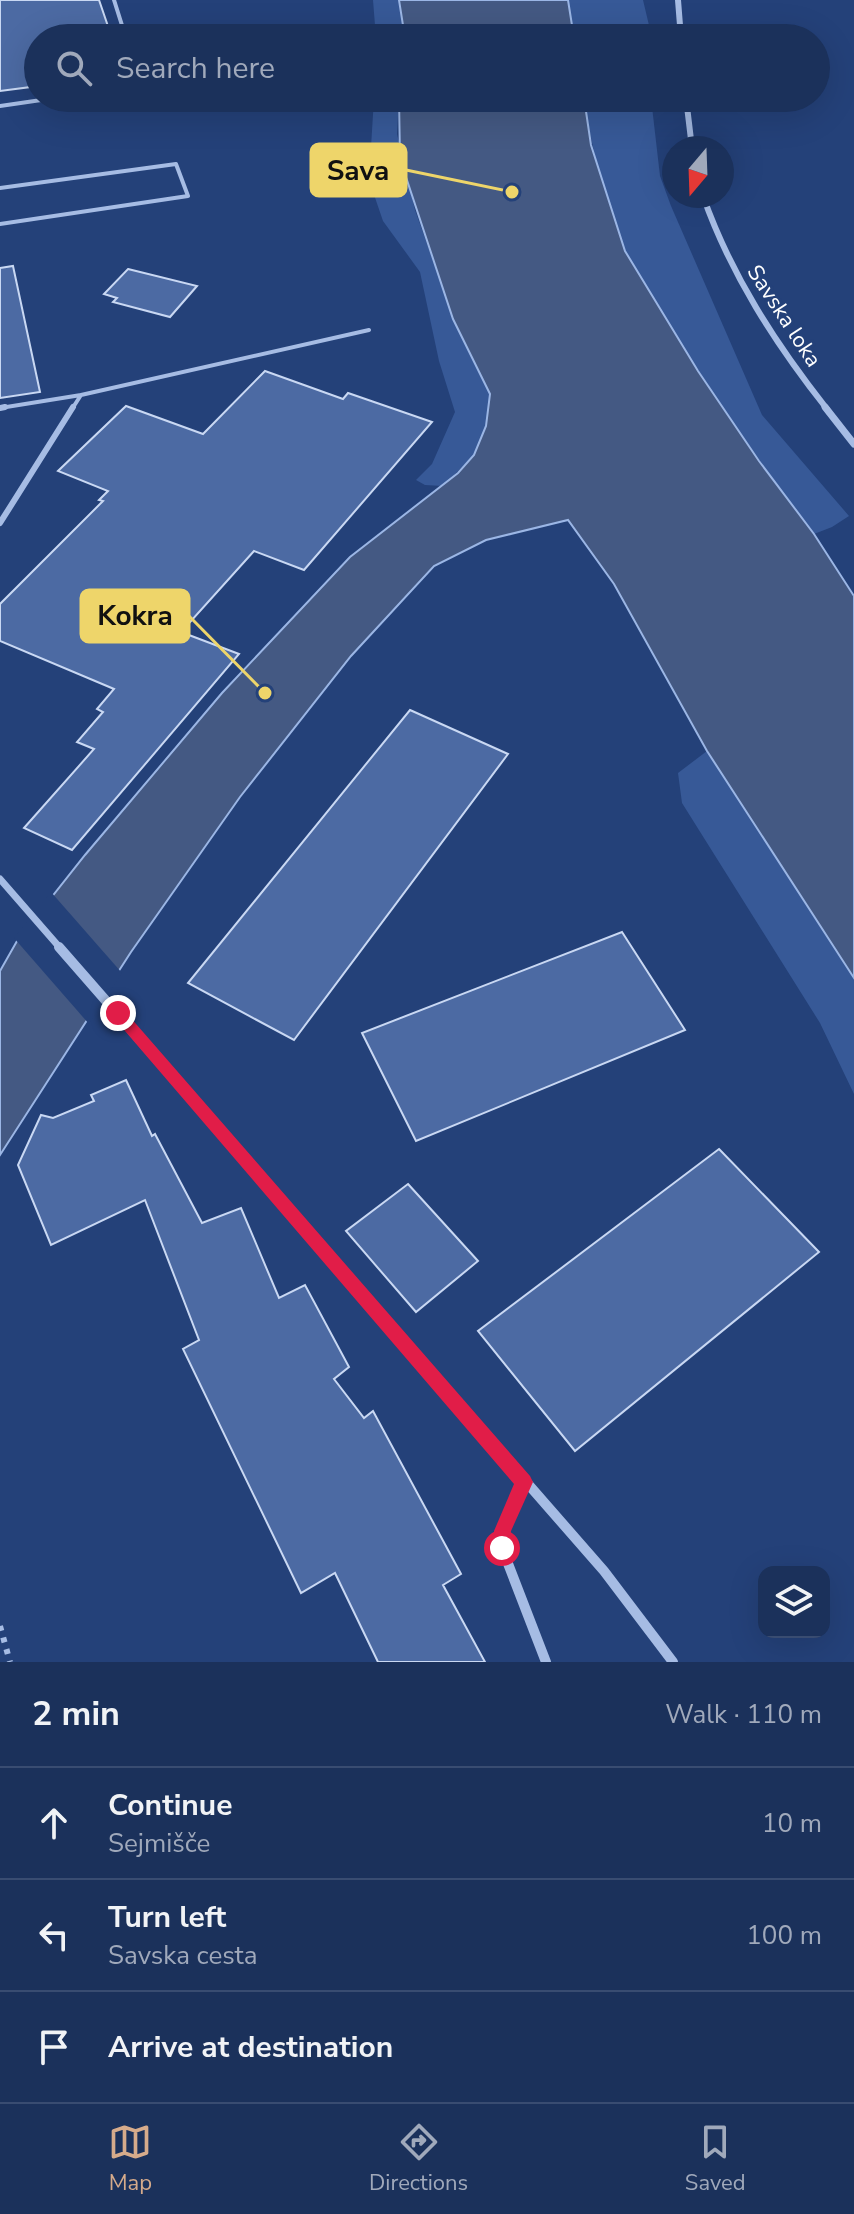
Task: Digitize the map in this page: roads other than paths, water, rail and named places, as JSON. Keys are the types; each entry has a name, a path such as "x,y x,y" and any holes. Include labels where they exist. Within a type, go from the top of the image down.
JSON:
{"street":[{"path":"678,0 680,24"},
{"path":"688,112 691,136"},
{"name":"Savska loka","path":"708,208 731,268 754,307 791,363 854,444"},
{"path":"0,879 604,1571 673,1662"},
{"path":"524,1482 502,1531 502,1548 546,1662"}],"lane":[{"path":"114,0 122,24"},
{"path":"0,106 24,103"},
{"path":"0,188 176,164 188,196 0,224"},
{"path":"0,408 81,395 369,330"},
{"path":"0,523 81,395"}],"place":[{"name":"Sava","path":"512,192"},
{"name":"Kokra","path":"265,693"}]}
